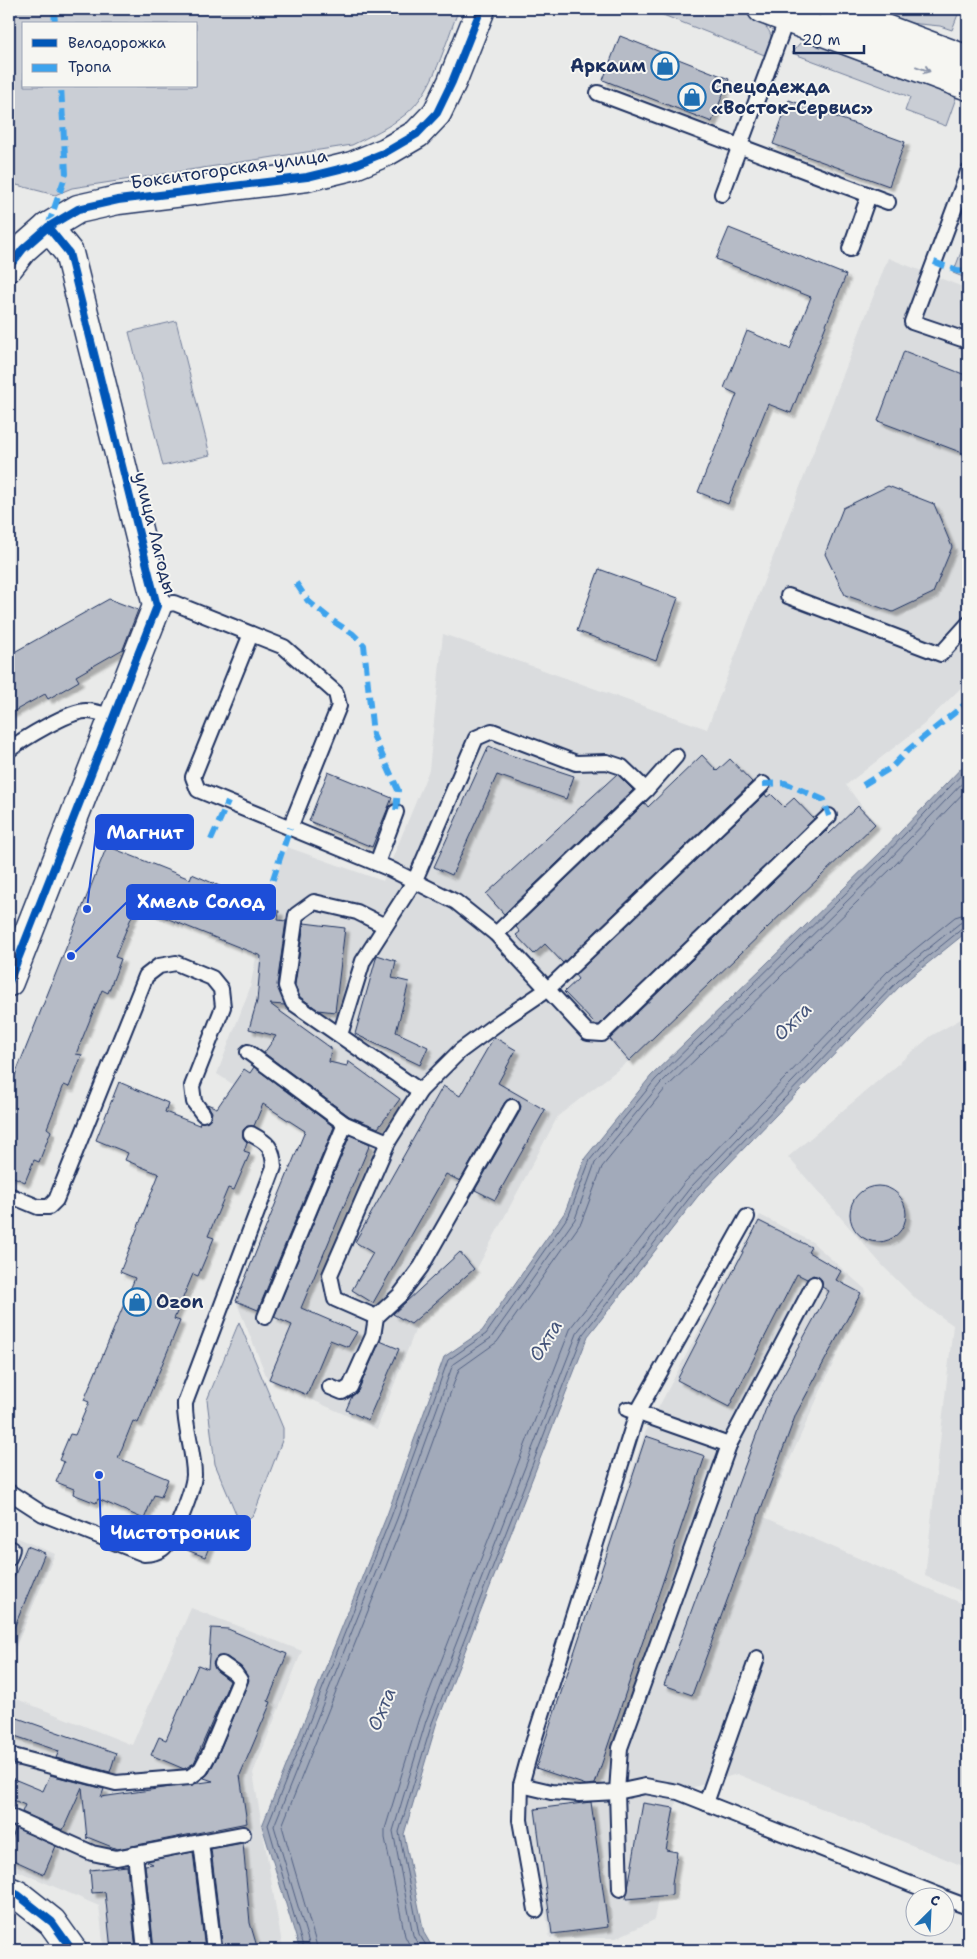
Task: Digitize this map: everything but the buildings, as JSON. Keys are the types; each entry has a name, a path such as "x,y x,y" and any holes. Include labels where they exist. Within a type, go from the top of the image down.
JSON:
{"street":[{"name":"Бокситогорская улица","path":"9,268 23,249 48,227 78,209 118,200 307,176 352,166 386,152 417,134 437,113 452,82 481,9"},
{"path":"832,9 968,60"},
{"path":"774,13 968,86"},
{"name":"улица Лагоды","path":"9,982 157,606 69,253 48,227"},
{"path":"9,1891 18,1895 52,1922 72,1950"}],"lane":[{"path":"722,194 740,146 774,13"},
{"path":"598,93 888,202"},
{"path":"968,172 912,322 968,340"},
{"path":"850,250 869,194"},
{"path":"788,596 941,654 968,624"},
{"path":"157,606 174,603 284,647 336,693 339,706 290,828"},
{"path":"251,634 193,777 198,790 377,863 415,880 456,902 496,934 588,1034 602,1034 829,816"},
{"path":"9,750 18,742 84,710 97,711 113,718"},
{"path":"340,1035 364,961 415,880 476,738 492,731 576,763 607,762 614,764 622,767 646,790"},
{"path":"496,934 646,790 676,756"},
{"path":"376,1317 335,1298 330,1275 388,1142 420,1092 460,1051 548,989 762,784"},
{"path":"377,863 396,812"},
{"path":"385,926 356,912 314,902 296,915 286,986 293,1003 420,1092"},
{"path":"9,1196 38,1207 49,1207 56,1200 146,976 159,966 176,963 212,978 221,989 224,1006 192,1086 194,1102 203,1114"},
{"path":"248,1052 345,1124 388,1142"},
{"path":"330,1387 342,1392 350,1387 373,1336 376,1317 400,1295 421,1267 512,1107"},
{"path":"265,1317 345,1124"},
{"path":"9,1492 43,1514 144,1554 155,1554 164,1548 171,1539 194,1478 185,1415 187,1397 274,1167 273,1153 265,1141 251,1134"},
{"path":"536,1910 520,1820 522,1786 632,1411 747,1218"},
{"path":"620,1889 617,1792 620,1748 729,1445 814,1284"},
{"path":"632,1411 729,1445"},
{"path":"706,1803 758,1658"},
{"path":"9,1754 116,1783 190,1777 201,1769 209,1754 240,1680 235,1672 222,1664"},
{"path":"522,1786 552,1792 579,1794 617,1792 645,1786 678,1792 916,1886"},
{"path":"9,1816 92,1853 116,1858 243,1834"},
{"path":"201,1842 214,1950"},
{"path":"135,1854 145,1950"},
{"path":"954,1902 968,1908"}],"shaded area":[{"path":"718,8 746,14 758,20 770,33 771,42 767,56 648,9"},
{"path":"9,9 459,9 438,66 416,104 393,123 352,145 72,188 55,195 9,183"},
{"path":"870,9 960,9 952,30 940,26 909,23"},
{"path":"806,40 815,41 957,95 946,126 905,111 910,97 792,53 799,44"},
{"path":"968,234 968,279 953,273"},
{"path":"888,258 968,289 968,681 923,725 846,785 875,824 629,1061 558,1116 474,1274 418,1323 377,1429 268,1380 236,1301 305,1131 217,1074 250,988 268,897 287,847 383,881 429,770 443,634 707,729"},
{"path":"176,321 210,455 163,466 129,332"},
{"path":"968,1015 968,1594 925,1576 953,1325 917,1300 882,1265 788,1157 931,1036"},
{"path":"760,1215 812,1242 866,1290 764,1517 968,1606 968,1868 737,1774 678,1792 654,1920 616,1938 550,1938 528,1814 533,1769 644,1435"},
{"path":"239,1322 283,1428 283,1438 254,1514 246,1519 237,1516 215,1464 207,1400"},
{"path":"9,1534 55,1554 9,1663"},
{"path":"191,1608 302,1651 253,1773 283,1950 104,1950 99,1906 9,1867 9,1696 132,1745"}],"water":[{"name":"Охта","path":"968,761 968,931 902,984 698,1196 588,1336 436,1725 404,1834 424,1933 434,1950 300,1950 262,1826 387,1515 444,1357 482,1331 565,1212 585,1158 651,1076 880,853"}],"marked path":[{"path":"54,9 55,22"},
{"path":"48,226 66,174 61,88"},
{"path":"934,262 957,271 968,272"},
{"path":"296,583 308,601 353,634 364,645 373,735 398,790 396,812"},
{"path":"863,785 892,767 908,750 968,702"},
{"path":"763,784 785,783 824,800 829,816"},
{"path":"211,840 228,802"},
{"path":"267,897 290,828"}],"cycle path":[{"path":"9,267 23,249 48,227 78,209 118,200 307,177 352,166 386,152 417,134 437,113 452,82 481,9"},
{"path":"9,982 157,606 69,253 48,227"},
{"path":"9,1891 18,1895 52,1922 72,1950"}],"place":[{"name":"Аркаим","path":"665,66"},
{"name":"Спецодежда «Восток-Сервис»","path":"692,97"},
{"name":"Магнит","path":"87,909"},
{"name":"Хмель Солод","path":"71,956"},
{"name":"Ozon","path":"137,1302"},
{"name":"Чистотроник","path":"99,1475"}]}
